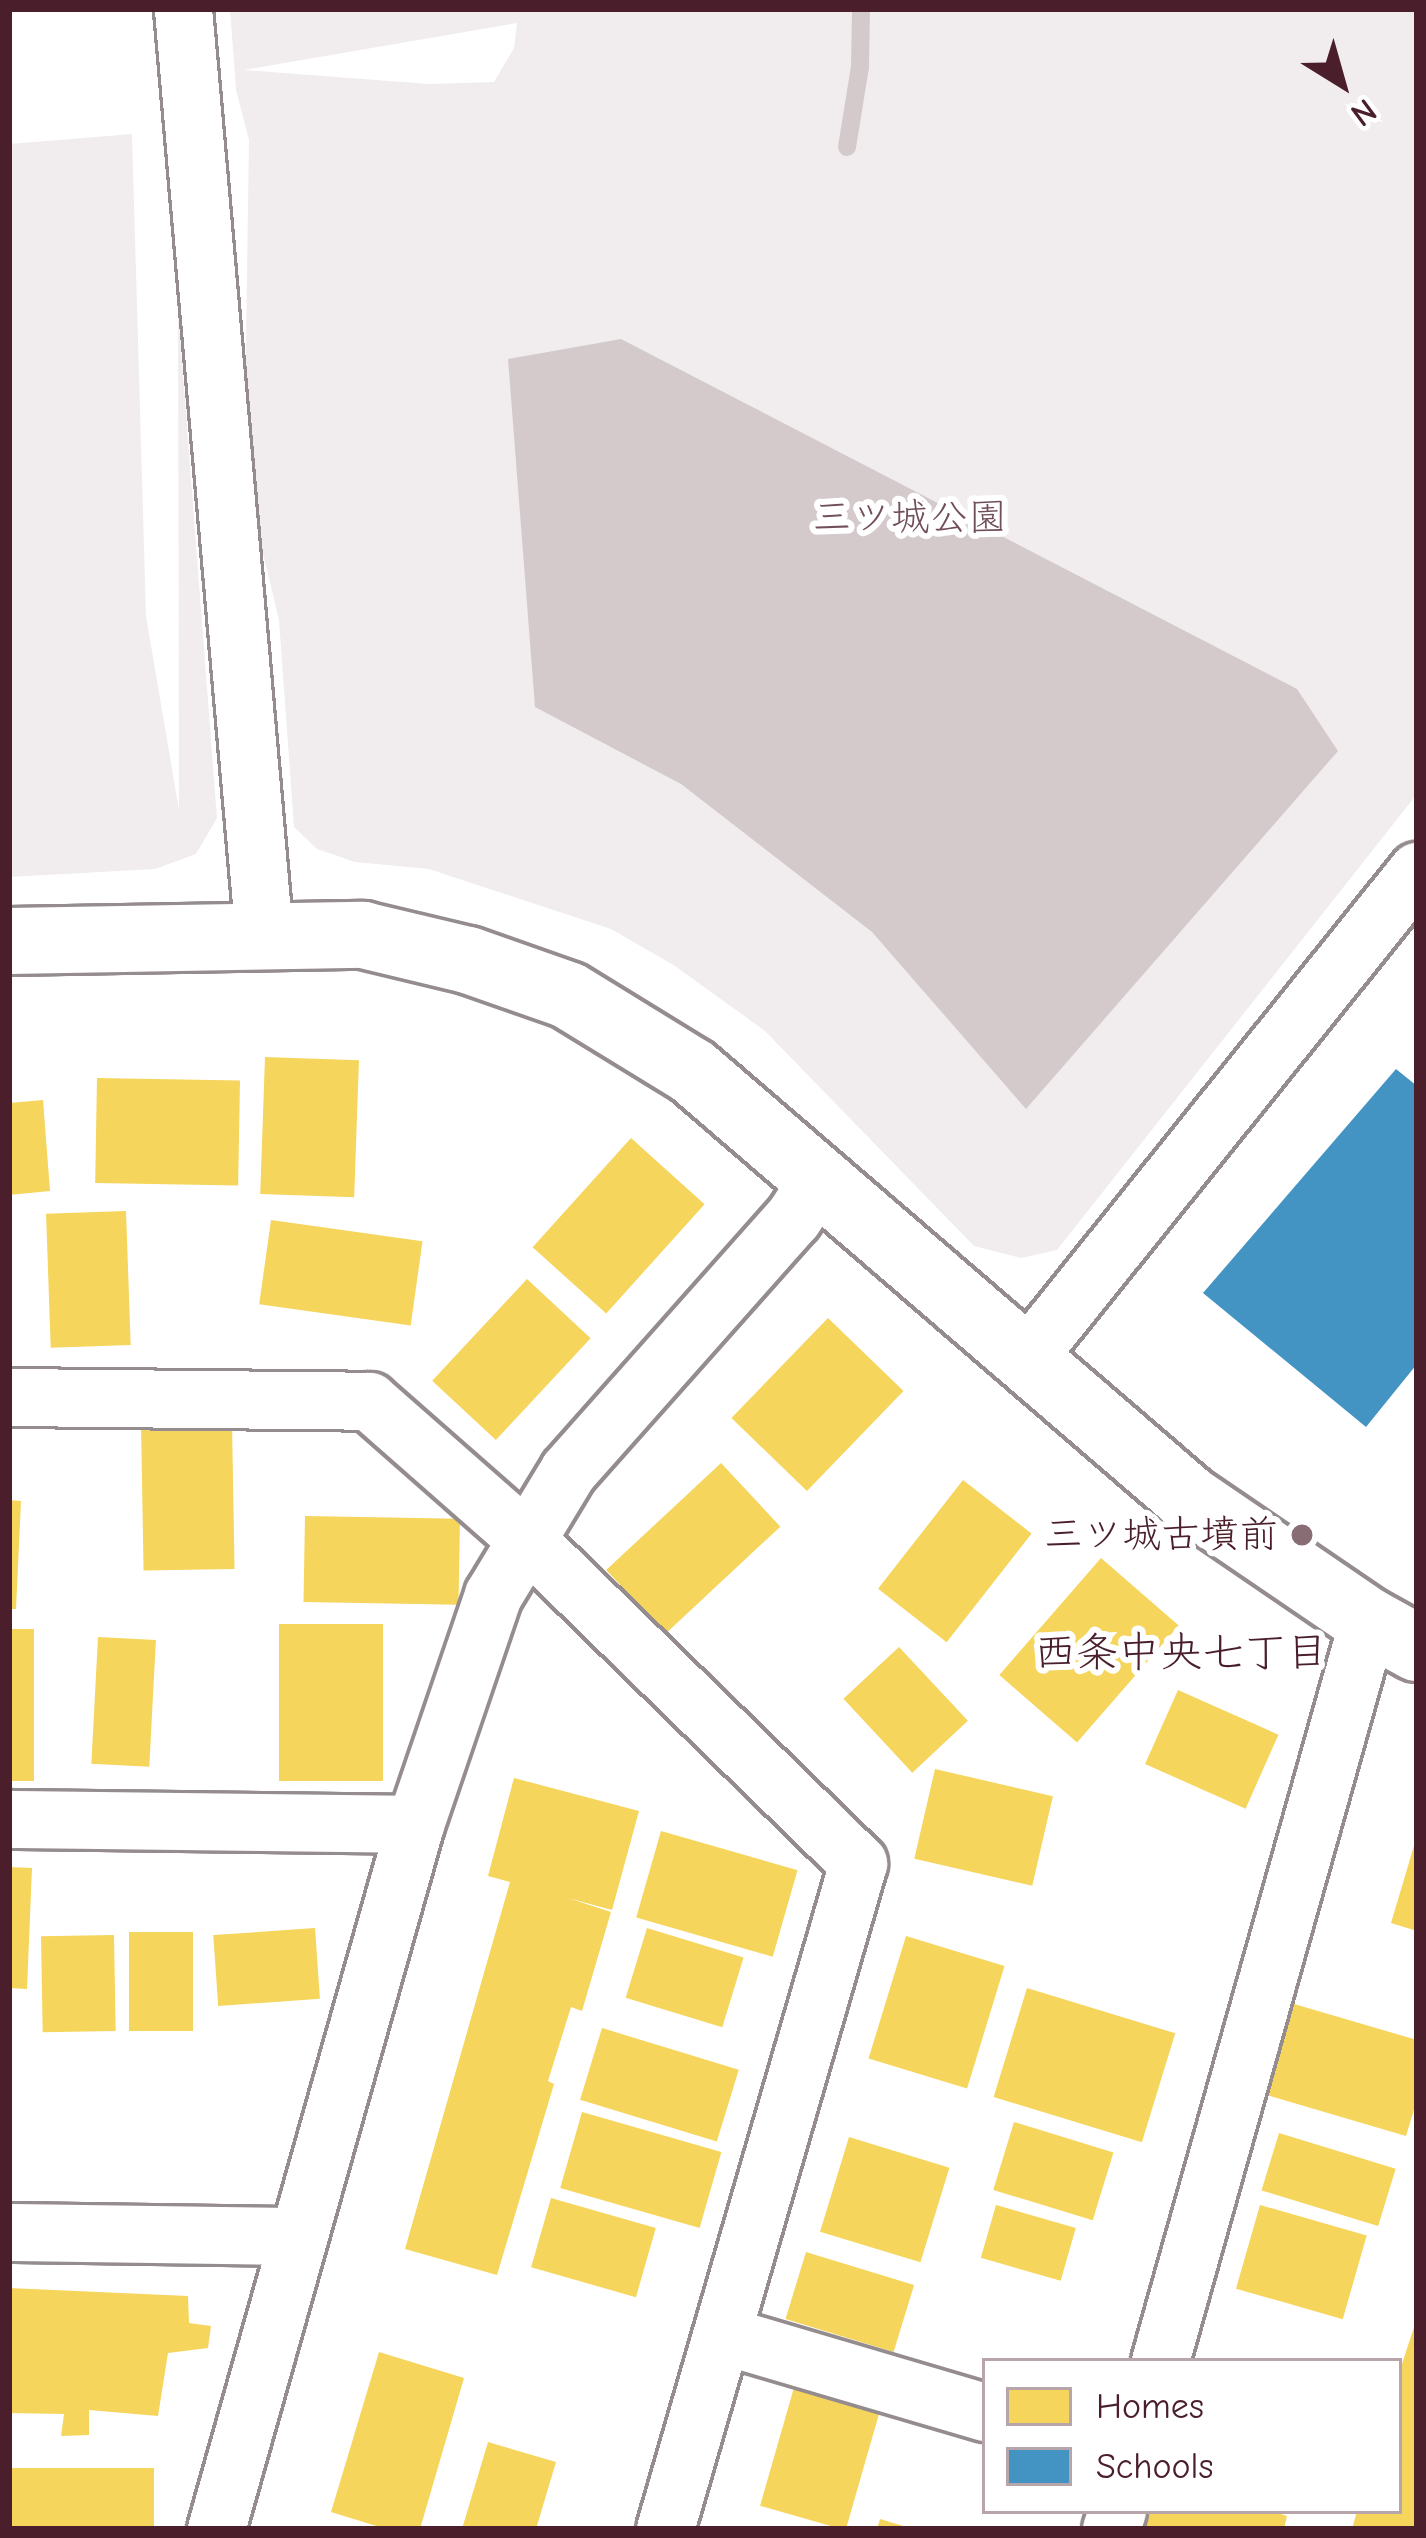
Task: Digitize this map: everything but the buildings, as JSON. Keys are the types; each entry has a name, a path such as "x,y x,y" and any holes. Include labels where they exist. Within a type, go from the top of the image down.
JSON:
{"street":[{"path":"183,9 264,937"},
{"path":"1026,1358 1417,871"},
{"path":"9,941 363,935 468,960 568,995 692,1071 1189,1499 1392,1635 1161,2358"},
{"path":"216,2529 415,1825 494,1595 568,1471 794,1218 818,1179"},
{"path":"9,1397 369,1401 526,1540 858,1863 726,2336 665,2529"},
{"path":"9,1819 415,1825"},
{"path":"9,2233 296,2236"},
{"path":"726,2336 982,2411"}],"shaded area":[{"name":"三ツ城公園","path":"230,9 1417,9 1417,794 1057,1250 1021,1258 974,1246 765,1031 675,966 611,929 429,869 355,862 317,849 294,827 279,620 244,474 249,140 236,90","holes":["517,23 514,48 494,82 429,84 244,70"]},
{"path":"132,134 146,616 179,810 178,309 217,818 196,854 155,869 9,877 9,144"},
{"path":"621,339 1297,689 1338,751 1026,1109 872,932 681,784 535,707 508,359"}],"waterway":[{"path":"847,147 860,67 861,9"}],"place":[{"name":"三ツ城古墳前","path":"1302,1535"}],"district":[{"name":"西条中央七丁目","path":"1181,1653"}]}
